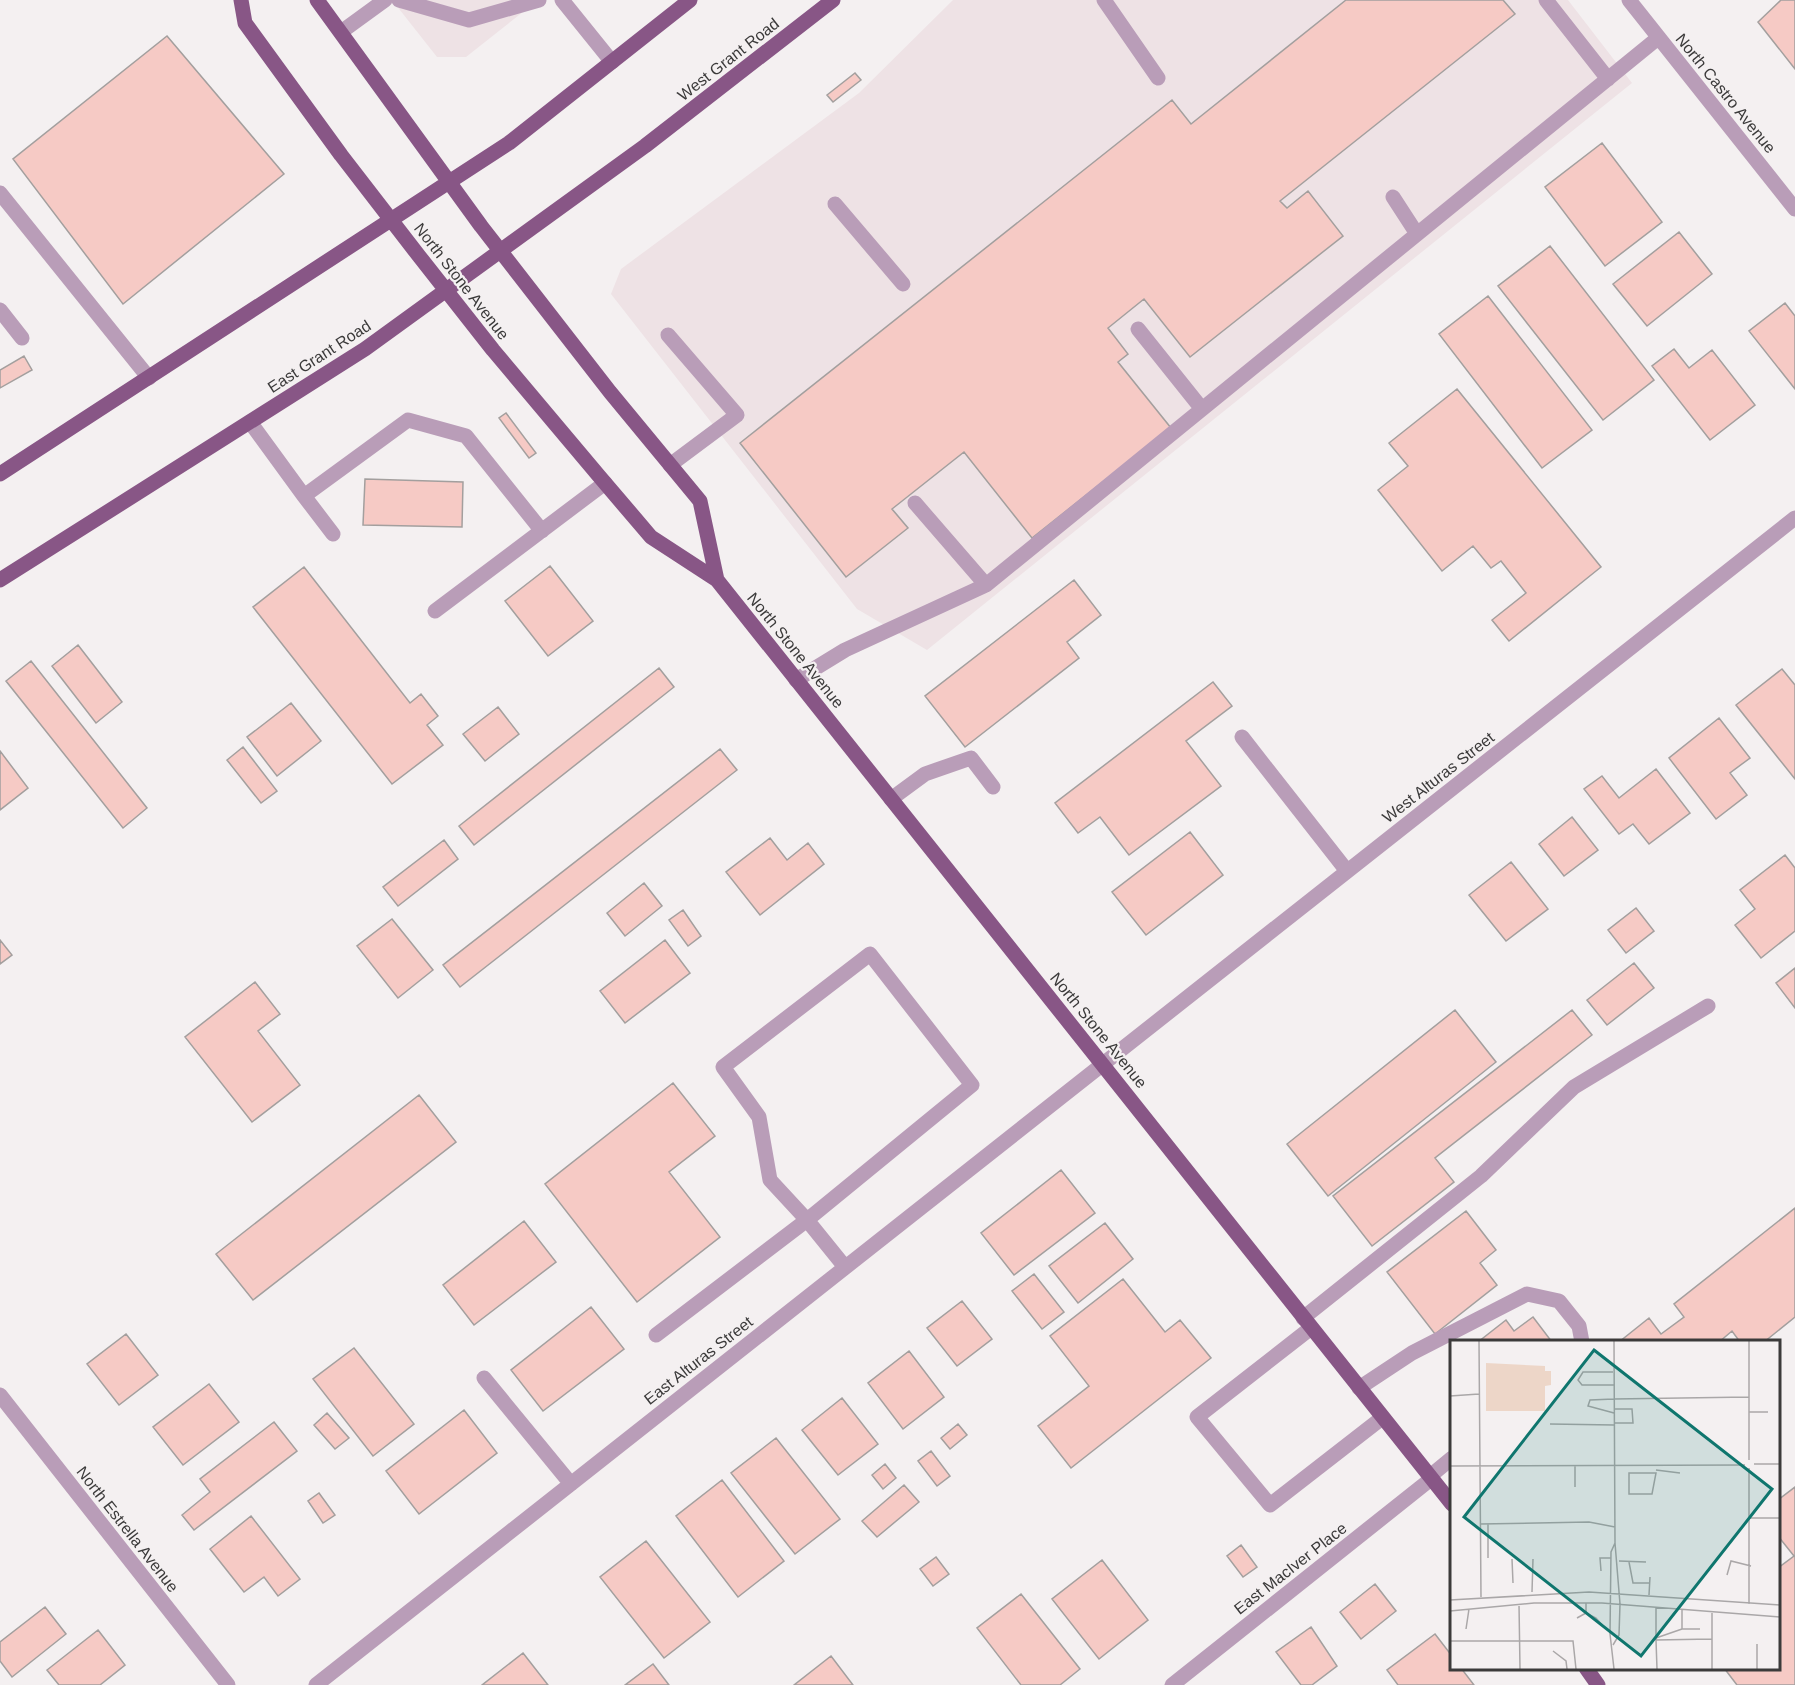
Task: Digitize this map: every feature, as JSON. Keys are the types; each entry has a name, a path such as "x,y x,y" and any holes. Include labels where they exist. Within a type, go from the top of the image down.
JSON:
{"main road":[{"name":"North Stone Avenue","path":"241,0 244,23 340,155 446,290 651,537 717,580 1450,1502"},
{"name":"North Stone Avenue","path":"318,0 500,250 700,501 717,580"},
{"path":"0,474 509,143 690,0"},
{"name":"West Grant Road","path":"645,146 833,0"},
{"name":"East Grant Road","path":"0,580 365,349 645,146"},
{"path":"1587,1670 1598,1685"}],"street":[{"path":"341,32 385,0"},
{"path":"399,0 469,20 539,0"},
{"path":"562,0 612,62"},
{"path":"1104,0 1158,78"},
{"path":"1546,0 1608,79"},
{"name":"North Castro Avenue","path":"1629,0 1795,209"},
{"path":"796,680 845,650 986,585 1658,38"},
{"path":"0,193 149,378"},
{"path":"1393,197 1417,234"},
{"path":"835,204 903,284"},
{"path":"0,310 22,338"},
{"path":"1138,329 1202,409"},
{"path":"668,334 737,415 670,465"},
{"path":"303,496 408,420 465,436 542,531"},
{"path":"250,422 333,534"},
{"path":"435,612 605,483"},
{"path":"915,503 986,585"},
{"name":"West Alturas Street","path":"1103,1064 1795,518"},
{"path":"1242,737 1347,871"},
{"path":"891,799 925,774 971,758 993,787"},
{"path":"656,1335 807,1220 972,1085 870,954 723,1067 759,1117 770,1180 807,1220 845,1267"},
{"path":"1382,1418 1270,1505 1197,1417 1481,1176 1574,1088 1708,1006"},
{"name":"East Alturas Street","path":"316,1685 1103,1064"},
{"path":"1359,1388 1412,1353 1527,1294 1559,1301 1579,1326 1582,1340"},
{"path":"484,1378 571,1484"},
{"name":"North Estrella Avenue","path":"0,1395 228,1685"},
{"name":"East MacIver Place","path":"1172,1685 1450,1460"}],"shaded area":[{"path":"392,0 538,0 466,57 437,57"},
{"path":"953,0 1568,0 1632,83 927,650 857,609 611,294 621,269 859,93"}],"building":[{"path":"1346,0 1503,0 1515,14 1280,201 1287,208 1308,191 1343,236 1190,357 1144,299 1108,328 1128,354 1118,362 1171,428 1032,538 964,452 892,509 908,528 846,577 740,443 1172,100 1191,124"},
{"path":"1781,0 1795,0 1795,69 1758,22"},
{"path":"167,36 284,174 123,304 13,159"},
{"path":"855,73 861,80 833,102 827,95"},
{"path":"1602,143 1662,222 1605,266 1545,187"},
{"path":"1679,232 1712,274 1647,326 1613,284"},
{"path":"1550,246 1654,380 1603,420 1498,286"},
{"path":"1488,296 1592,430 1542,468 1439,334"},
{"path":"1785,303 1795,316 1795,389 1749,331"},
{"path":"1674,349 1689,368 1712,350 1755,405 1710,440 1652,366"},
{"path":"24,356 32,370 0,388 0,370"},
{"path":"1457,389 1601,567 1509,641 1492,620 1526,593 1501,561 1491,568 1473,546 1442,571 1378,490 1408,466 1389,443"},
{"path":"506,413 536,453 529,458 499,418"},
{"path":"365,479 463,482 462,527 363,525"},
{"path":"550,566 593,621 548,656 505,601"},
{"path":"304,567 410,703 421,694 438,716 427,725 443,745 392,784 253,607"},
{"path":"1074,580 1101,615 1067,642 1079,658 965,747 925,696"},
{"path":"78,645 122,702 96,723 52,666"},
{"path":"31,661 147,808 123,828 6,681"},
{"path":"659,668 674,687 474,845 459,826"},
{"path":"1782,669 1795,685 1795,779 1736,705"},
{"path":"1213,682 1232,706 1186,741 1221,786 1129,855 1100,817 1078,833 1055,803"},
{"path":"291,703 321,741 277,776 247,737"},
{"path":"498,707 519,734 485,761 463,734"},
{"path":"1719,718 1750,758 1730,773 1747,795 1716,819 1669,758"},
{"path":"243,747 277,791 261,803 227,760"},
{"path":"720,749 737,770 460,987 443,965"},
{"path":"0,751 28,788 0,810"},
{"path":"1656,769 1690,813 1649,844 1633,824 1619,834 1584,789 1602,776 1619,798"},
{"path":"1572,817 1598,850 1564,876 1539,844"},
{"path":"1190,832 1223,875 1146,935 1112,892"},
{"path":"770,838 787,860 808,843 824,864 760,915 726,872"},
{"path":"444,840 458,859 398,906 383,887"},
{"path":"1785,855 1795,868 1795,931 1761,958 1735,925 1755,909 1740,890"},
{"path":"1511,862 1548,909 1506,941 1469,895"},
{"path":"644,883 662,906 625,936 607,913"},
{"path":"1636,908 1654,931 1626,953 1608,930"},
{"path":"683,910 701,936 688,946 669,920"},
{"path":"392,919 433,970 398,998 357,946"},
{"path":"0,940 12,955 0,964"},
{"path":"665,940 690,973 625,1023 600,991"},
{"path":"1634,963 1654,988 1607,1025 1587,1000"},
{"path":"1795,968 1795,1008 1776,983"},
{"path":"255,982 280,1014 258,1031 300,1085 252,1122 185,1037"},
{"path":"1455,1010 1496,1062 1328,1196 1287,1144"},
{"path":"1572,1010 1592,1035 1435,1158 1454,1182 1372,1246 1333,1196"},
{"path":"673,1083 715,1136 669,1172 720,1237 637,1302 545,1184"},
{"path":"419,1095 456,1142 253,1300 216,1254"},
{"path":"1061,1170 1095,1213 1014,1275 981,1233"},
{"path":"1795,1208 1795,1317 1766,1340 1739,1340 1732,1331 1721,1340 1622,1340 1649,1318 1661,1334 1684,1317 1674,1304"},
{"path":"1466,1211 1496,1250 1480,1263 1497,1285 1435,1334 1387,1272"},
{"path":"524,1221 556,1262 474,1325 443,1285"},
{"path":"1105,1223 1133,1259 1078,1303 1049,1266"},
{"path":"1034,1274 1064,1312 1042,1329 1012,1291"},
{"path":"1123,1279 1165,1332 1180,1320 1211,1358 1071,1468 1038,1426 1089,1386 1050,1336"},
{"path":"962,1301 992,1339 957,1366 927,1328"},
{"path":"591,1307 624,1349 543,1411 511,1370"},
{"path":"1533,1317 1550,1340 1481,1340 1506,1320 1514,1331"},
{"path":"126,1334 158,1375 119,1405 87,1364"},
{"path":"354,1348 414,1424 373,1456 313,1379"},
{"path":"909,1351 944,1397 903,1429 868,1383"},
{"path":"209,1384 239,1422 183,1465 153,1427"},
{"path":"842,1398 878,1444 838,1475 802,1430"},
{"path":"464,1410 497,1453 419,1514 386,1471"},
{"path":"327,1413 349,1438 335,1449 314,1425"},
{"path":"274,1422 297,1451 194,1530 182,1515 210,1492 200,1479"},
{"path":"958,1424 967,1435 950,1449 941,1438"},
{"path":"776,1438 840,1519 795,1554 731,1473"},
{"path":"931,1451 950,1476 937,1486 918,1461"},
{"path":"885,1464 896,1478 883,1489 872,1475"},
{"path":"722,1480 784,1561 738,1597 676,1516"},
{"path":"904,1485 919,1502 877,1537 862,1521"},
{"path":"1795,1487 1795,1685 1737,1685 1726,1670 1780,1670 1780,1566 1794,1556 1780,1538 1780,1498"},
{"path":"319,1493 335,1515 323,1523 308,1501"},
{"path":"251,1516 300,1579 278,1596 264,1577 244,1592 210,1549"},
{"path":"646,1541 710,1622 664,1658 600,1577"},
{"path":"1241,1545 1257,1567 1243,1577 1227,1556"},
{"path":"936,1557 949,1574 933,1586 920,1569"},
{"path":"1102,1560 1148,1620 1099,1659 1052,1599"},
{"path":"1375,1584 1396,1611 1361,1639 1340,1612"},
{"path":"1021,1594 1080,1669 1060,1685 1021,1685 977,1628"},
{"path":"45,1607 66,1634 12,1677 0,1661 0,1642"},
{"path":"1311,1627 1337,1666 1312,1685 1301,1685 1276,1652"},
{"path":"98,1630 125,1665 100,1685 59,1685 47,1670"},
{"path":"1435,1634 1450,1653 1450,1670 1463,1670 1474,1685 1398,1685 1387,1670"},
{"path":"523,1653 548,1685 482,1685"},
{"path":"831,1656 853,1685 794,1685"},
{"path":"653,1664 669,1685 625,1685"}]}
